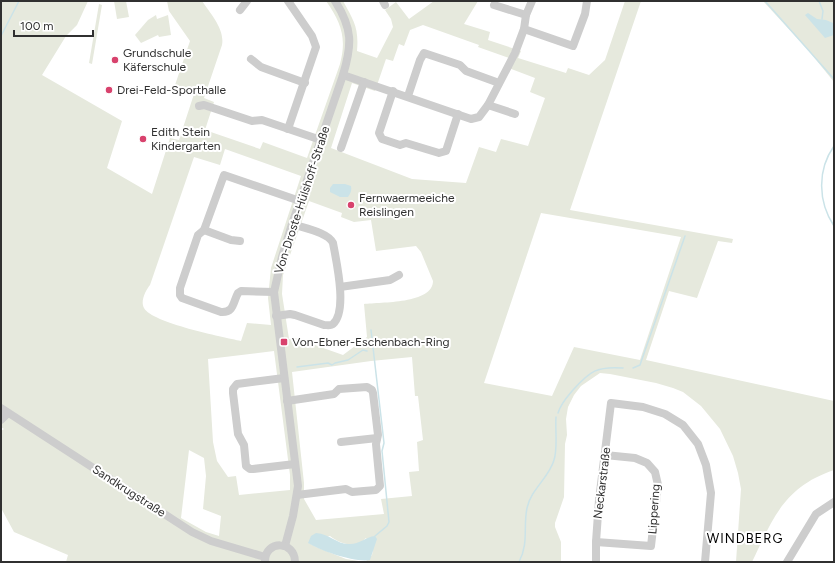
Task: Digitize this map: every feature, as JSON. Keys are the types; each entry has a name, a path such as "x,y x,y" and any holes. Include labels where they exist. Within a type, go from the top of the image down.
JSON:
{"street":[{"path":"240,10 247,1"},
{"path":"288,1 315,42 316,52 288,129"},
{"name":"Von-Droste-Hülshoff-Straße","path":"285,546 297,495 297,478 274,292 282,257 292,224 344,75 350,53 349,33 346,20 335,1"},
{"path":"344,75 458,114 475,118 482,114 488,105 515,53 524,29 526,15 532,1"},
{"path":"524,29 574,46 587,1"},
{"path":"494,5 526,15"},
{"path":"408,96 420,60 424,54 460,65 466,71 500,83"},
{"path":"251,59 261,67 305,83"},
{"path":"341,148 364,82"},
{"path":"393,91 379,133 382,139 400,145 406,143 439,153 446,151 458,114"},
{"path":"199,106 204,105 252,121 262,120 321,140"},
{"path":"488,105 515,114"},
{"path":"274,292 238,293 232,308 226,312 221,312 182,298 180,295 180,288 198,235 204,230 224,175 300,201"},
{"path":"276,316 290,314 295,315 324,326 333,324 341,303 340,287 332,240 325,235 292,224"},
{"path":"204,230 231,240 240,241"},
{"path":"340,287 390,280 399,275"},
{"path":"284,378 237,384 233,389 233,393 238,434 244,445 246,466 248,468 253,469 295,464"},
{"path":"287,401 334,394 339,389 367,387 370,388 373,393 377,438 376,444 381,482 378,489 352,492 346,489 297,495"},
{"name":"Neckarstraße","path":"596,562 599,500 611,403 643,407 665,414 682,425 698,444 706,465 711,493 705,562"},
{"path":"1,420 5,410"},
{"name":"Sandkrugstraße","path":"5,410 192,532 211,541 265,560 271,547 276,545 285,546"},
{"path":"341,442 377,438"},
{"name":"Lippering","path":"596,542 651,546 658,485 655,472 647,463 635,458 605,455"},
{"path":"787,562 816,514 834,502"},
{"path":"285,546 292,551 295,562"}],"shaded area":[{"path":"1,1 88,1 77,25 66,36 42,75 122,121 107,168 152,194 170,138 179,140 194,94 174,88 190,41 169,11 167,1 202,1 219,27 221,33 222,45 204,98 214,102 205,130 260,149 263,142 307,158 342,55 343,38 339,23 326,1 343,1 355,25 357,51 377,58 393,27 391,19 385,10 396,2 409,19 434,1 478,1 464,24 490,32 488,40 521,51 518,58 566,73 568,68 589,75 605,60 625,1 641,1 570,210 733,239 732,243 718,241 697,298 669,291 646,360 834,401 834,470 803,485 782,506 767,531 752,562 736,562 741,489 733,456 720,429 701,406 683,392 656,383 600,373 581,386 574,395 568,407 566,419 567,435 565,444 564,497 555,523 555,527 561,542 561,562 365,562 66,562 68,555 14,532 1,508 1,431 4,429 1,427","holes":["423,25 479,45 478,47 509,58 506,67 535,78 530,92 545,98 528,146 501,139 496,152 479,147 466,183 412,179 331,148 352,83 375,91 386,59 393,61 399,44 404,46 410,30","225,149 301,176 271,268 268,298 271,325 247,323 241,341 173,324 150,314 143,305 144,296 150,285 194,157 220,165","309,201 342,213 341,217 354,222 371,220 376,251 416,246 421,252 433,281 431,289 425,294 416,298 393,302 364,304 367,337 343,355 295,338 289,339 282,294 283,275","541,213 681,237 640,360 574,347 552,396 484,383","274,351 290,475 290,490 239,495 236,476 228,477 217,461 213,442 208,359","412,357 415,396 418,396 423,440 417,442 419,471 409,472 412,496 381,499 384,514 316,520 304,499 304,483 292,372","189,450 204,458 206,476 203,509 221,516 219,536 206,532 181,518","330,536 338,541 348,544 358,543 366,538 373,550 372,555 365,562 346,559 316,547 309,543"]},
{"path":"114,1 126,1 129,17 117,19"},
{"path":"763,1 834,1 834,82 809,51"},
{"path":"99,4 102,5 92,64 89,63"},
{"path":"156,15 157,19 168,15 171,35 159,37 158,35 141,43 135,35 148,20"}],"water":[{"path":"808,13 817,19 826,20 833,23 834,35 825,38 805,15"},
{"path":"333,184 345,184 351,186 351,191 348,197 340,197 330,192 330,188"},
{"path":"316,533 325,535 344,544 352,544 375,536 377,539 370,560 356,560 330,553 308,543 311,536"}],"waterway":[{"path":"1,36 19,1"},
{"path":"765,1 834,79"},
{"path":"819,1 823,11 822,19"},
{"path":"834,146 828,155 822,176 822,196 825,207 834,226"},
{"path":"633,368 640,365 685,236"},
{"path":"371,330 384,443 382,451 389,522 387,526 375,536"},
{"path":"297,367 328,363 332,365 348,360 363,350 367,351"},
{"path":"558,413 566,398 589,374 600,369 623,368"},
{"path":"519,562 525,542 526,515 529,501 552,466 554,460 556,445 556,417"}],"place":[{"name":"Grundschule Käferschule","path":"115,60"},
{"name":"Drei-Feld-Sporthalle","path":"109,90"},
{"name":"Edith Stein Kindergarten","path":"143,139"},
{"name":"Fernwaermeeiche Reislingen","path":"351,205"},
{"name":"Von-Ebner-Eschenbach-Ring","path":"284,342"}],"district":[{"name":"WINDBERG","path":"745,538"}]}
